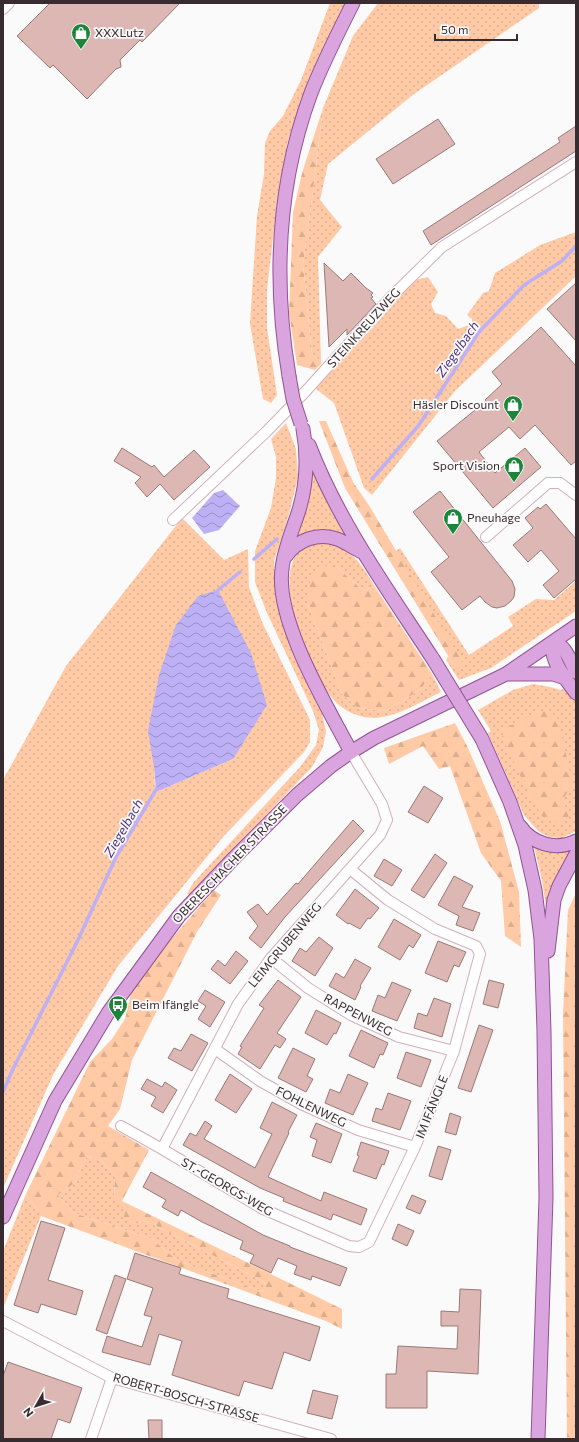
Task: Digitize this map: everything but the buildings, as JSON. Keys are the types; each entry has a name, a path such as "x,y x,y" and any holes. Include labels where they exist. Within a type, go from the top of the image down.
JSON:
{"main road":[{"path":"353,3 333,42 311,95 302,122 288,178 281,234 279,292 282,327 294,399 302,426 330,494 362,552 433,659 482,739 502,782 518,823 530,867 539,914 544,1015 546,1198 538,1439"},
{"path":"302,426 306,456 305,483 300,508 284,561 281,577 283,591 285,604 295,638 320,694 351,752"},
{"path":"284,561 297,545 303,541 316,537 337,539 362,552"},
{"name":"OBERESCHACHER STRASSE","path":"3,1217 55,1101 108,1013 179,916 298,795 351,752 374,738 506,674 576,626"},
{"path":"553,642 552,655 571,675 576,693"},
{"path":"506,674 571,675"},
{"path":"518,823 528,835 541,843 557,846 576,841"},
{"path":"544,1015 549,938 554,900 558,886 576,854"}],"street":[{"path":"3,9 9,3"},
{"name":"STEINKREUZWEG","path":"173,520 266,432 305,392 390,298 442,247 576,162"},
{"path":"486,537 548,483 560,483 576,495"},
{"name":"LEIMGRUBENWEG","path":"162,1149 238,1004 271,958 380,835 387,820 382,804 351,752"},
{"name":"IM IFÄNGLE","path":"350,869 388,900 435,929 476,946 480,954 454,1051 415,1147 369,1242 359,1247"},
{"name":"RAPPENWEG","path":"271,958 308,988 351,1014 399,1037 454,1051"},
{"name":"FOHLENWEG","path":"215,1049 260,1081 302,1104 358,1130 415,1147"},
{"name":"ST.-GEORGS-WEG","path":"121,1126 263,1210 349,1246 359,1247"},
{"name":"ROBERT-BOSCH-STRASSE","path":"3,1321 112,1378 330,1439"},
{"path":"91,1439 112,1378"},
{"path":"533,1439 539,1408"},
{"path":"539,1408 542,1439"}],"green space":[{"path":"330,3 346,3 312,74 288,141 278,194 267,290 267,328 277,395 271,403 263,399 250,324 257,216 264,174 265,143 270,131 283,116 301,80"},
{"path":"378,3 539,3 539,8 414,94 328,164 320,200 342,227 318,257 321,362 312,354 303,264 323,108 353,36"},
{"path":"323,108 303,264 312,354 322,363 315,370 297,365 289,313 293,213 302,173"},
{"path":"576,232 576,276 455,391 372,495 364,488 334,403 315,388 375,325 415,280 428,277 438,292 431,304 435,313 446,316 458,329 472,324 472,319 467,315 483,293 489,291 495,273 540,245"},
{"path":"319,421 326,421 353,482 370,507 463,663 460,670 455,667 345,488"},
{"path":"286,423 296,449 298,477 289,514 274,561 275,589 277,602 289,640 303,675 321,709 326,731 323,747 312,767 190,895 187,894 193,883 300,767 316,745 319,730 313,711 267,613 255,582 255,551 271,508 276,478 276,457 271,439"},
{"path":"310,469 348,538 290,546"},
{"path":"182,518 224,560 248,549 249,587 262,622 310,720 310,742 304,752 223,837 118,966 53,1075 3,1188 3,780 66,666","holes":["233,759 156,792 154,767"]},
{"path":"320,541 335,544 348,551 359,562 375,587 362,590 337,567 308,604 342,694 358,708 386,711 421,689 432,674 441,692 394,714 374,718 351,713 333,699 315,670 306,651 293,609 290,589 290,571 295,557 306,547"},
{"path":"400,548 469,655 513,626 508,617 536,599 554,600 576,581 576,611 491,668 459,680 446,660 448,656 455,667 396,551"},
{"path":"324,566 337,567 362,590 375,587 432,674 421,689 386,711 358,708 342,694 308,604 310,581"},
{"path":"533,684 561,690 565,688 576,701 576,831 562,838 549,837 538,831 524,815 488,733 491,731 478,710 513,690"},
{"path":"546,710 557,717 573,783 563,799 569,818 559,823 544,819 530,796 502,737 504,729 535,713"},
{"path":"455,723 467,746 500,821 519,892 521,947 505,936 501,881 481,853 450,766 439,769 423,746 389,764 384,748"},
{"path":"533,842 576,845 547,914 542,880"},
{"path":"214,890 221,895 197,932 132,1060 120,1109 108,1126 149,1150 122,1201 342,1309 342,1329 326,1321 41,1216 26,1194 90,1062 112,1039 125,1019 132,990 168,943","holes":["87,1156 102,1161 115,1176 114,1197 126,1208 124,1217 134,1224 147,1221 266,1283 263,1292 178,1261 152,1239 74,1213 58,1195 75,1183"]},
{"path":"576,893 576,1439 567,1439 563,1013 568,910"},
{"path":"87,1156 102,1161 115,1176 114,1196 126,1208 134,1224 147,1221 266,1283 263,1292 178,1261 152,1239 74,1213 58,1195 75,1183"},
{"path":"26,1194 41,1216 3,1308 3,1251"}],"water":[{"path":"223,490 240,506 219,530 204,534 192,518 214,493"},
{"path":"218,590 251,653 267,705 233,759 156,792 154,767 148,731 159,675 176,625 198,596"}],"waterway":[{"name":"Ziegelbach","path":"372,479 419,425 479,332 524,285 562,261 576,246"},
{"name":"Ziegelbach","path":"254,559 277,539"},
{"name":"Ziegelbach","path":"216,594 218,590 240,572"},
{"name":"Ziegelbach","path":"3,1092 12,1071 78,940 116,857 157,788"}],"place":[{"name":"XXXLutz","path":"81,50"},
{"name":"Häsler Discount","path":"513,422"},
{"name":"Sport Vision","path":"514,483"},
{"name":"Pneuhage","path":"453,535"},
{"name":"Beim Ifängle","path":"118,1022"}]}
